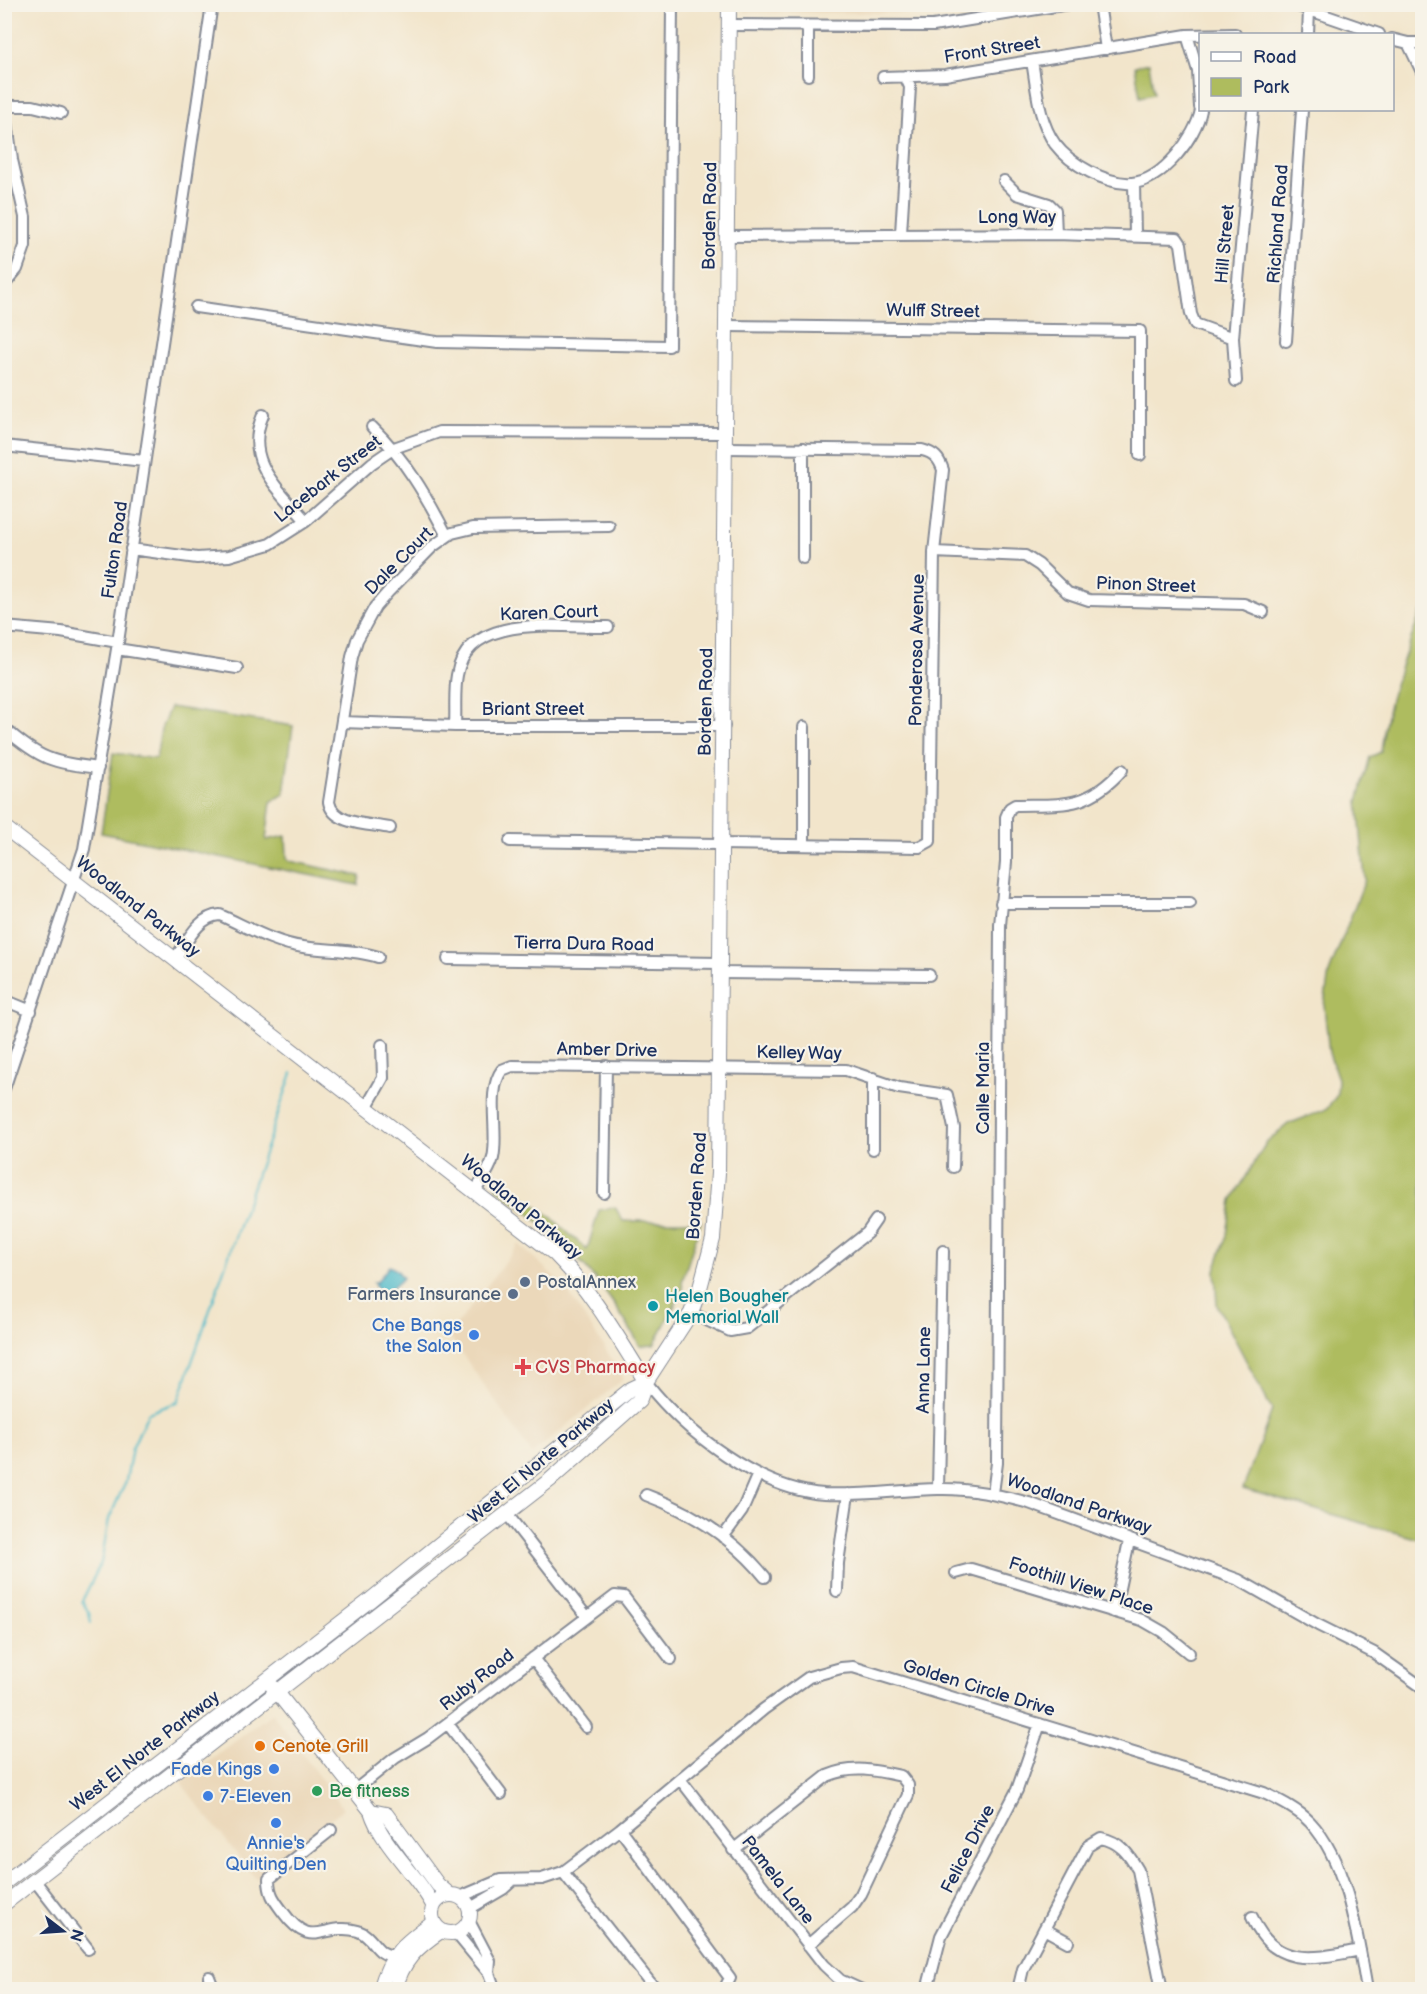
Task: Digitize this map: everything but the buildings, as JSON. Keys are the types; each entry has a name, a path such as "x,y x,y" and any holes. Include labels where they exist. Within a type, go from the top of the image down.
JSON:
{"main road":[{"name":"Borden Road","path":"646,1382 690,1313 707,1266 716,1217 724,726 729,4"},
{"name":"Woodland Parkway","path":"4,827 367,1106 571,1270 646,1382"},
{"name":"West El Norte Parkway","path":"4,1904 507,1514 618,1422 639,1401 646,1382"},
{"name":"West El Norte Parkway","path":"4,1883 369,1601 631,1389 646,1382"},
{"path":"267,1679 370,1811 375,1825 424,1888 433,1905 437,1926"},
{"path":"370,1811 386,1814 438,1885 462,1905"},
{"path":"433,1905 440,1898 462,1905"},
{"path":"396,1989 404,1944 437,1926 456,1933 462,1905"},
{"path":"380,1989 400,1958"}],"street":[{"name":"Fulton Road","path":"4,1089 84,849 117,645 212,4"},
{"path":"196,307 437,342 669,346 672,4"},
{"path":"729,25 933,26 1068,4"},
{"path":"1099,4 1106,48"},
{"path":"1292,4 1376,33"},
{"path":"1308,33 1309,11"},
{"path":"808,26 808,75"},
{"path":"1187,35 1198,71 1199,83"},
{"name":"Front Street","path":"883,77 945,75 1199,35"},
{"path":"1394,40 1422,43"},
{"path":"1408,43 1422,72"},
{"path":"1032,61 1041,114 1056,146 1067,157 1107,178 1134,183 1149,178 1177,154 1190,138 1200,111"},
{"path":"901,233 910,87 905,76"},
{"path":"4,100 12,160 25,217 25,246 17,269 4,285"},
{"path":"5,106 33,106 61,113"},
{"name":"Hill Street","path":"1236,381 1233,338 1254,111"},
{"name":"Richland Road","path":"1286,341 1302,111"},
{"path":"1004,181 1017,194 1049,204 1055,210 1056,234"},
{"path":"1134,183 1136,235"},
{"name":"Long Way","path":"727,236 901,233 1136,235 1177,238 1181,244 1191,314 1195,324 1233,338"},
{"name":"Wulff Street","path":"726,326 1140,331 1140,455"},
{"path":"262,415 258,425 256,445 261,465 306,521"},
{"path":"372,427 394,448 424,490 447,536"},
{"name":"Lacebark Street","path":"131,549 197,558 229,556 270,544 306,521 372,463 394,448 439,432 726,433"},
{"path":"4,446 144,461"},
{"path":"726,448 803,448 803,558"},
{"name":"Ponderosa Avenue","path":"803,448 922,450 932,453 939,460 943,470 934,552 930,841 919,847 804,845"},
{"name":"Dale Court","path":"390,828 336,817 330,809 329,802 352,657 357,640 375,607 432,547 447,536 473,528 609,526"},
{"name":"Pinon Street","path":"934,552 1024,556 1039,565 1068,593 1089,600 1244,604 1263,612"},
{"path":"4,627 70,633 117,645 237,668"},
{"name":"Karen Court","path":"455,726 457,675 463,658 475,641 490,632 510,628 608,627"},
{"name":"Briant Street","path":"342,722 455,726 724,726"},
{"path":"4,728 28,749 55,762 98,768"},
{"path":"510,841 804,845 804,728"},
{"name":"Calle Maria","path":"993,1493 997,1463 1001,903 1006,862 1006,817 1010,808 1015,805 1082,801 1100,793 1122,770"},
{"path":"1001,903 1190,903"},
{"path":"175,958 203,921 210,916 220,915 275,941 302,947 360,951 378,957"},
{"name":"Tierra Dura Road","path":"448,959 929,975"},
{"path":"4,1000 31,1011"},
{"path":"367,1106 383,1078 382,1045"},
{"name":"Amber Drive","path":"475,1191 488,1171 494,1156 495,1083 499,1073 512,1066 718,1068"},
{"path":"604,1193 606,1066"},
{"name":"Kelley Way","path":"718,1068 846,1070 899,1088 947,1095 954,1128 953,1167"},
{"path":"873,1078 873,1149"},
{"path":"690,1313 730,1331 747,1328 867,1233 876,1220"},
{"name":"Anna Lane","path":"939,1489 944,1251"},
{"name":"Woodland Parkway","path":"646,1382 681,1422 758,1474 795,1489 848,1494 939,1489 993,1493 1029,1503 1239,1580 1318,1625 1374,1653 1422,1687"},
{"path":"723,1537 742,1511 758,1474"},
{"path":"837,1591 838,1563 848,1494"},
{"path":"646,1495 678,1507 723,1537 765,1577"},
{"path":"507,1514 587,1617"},
{"path":"1114,1612 1129,1541"},
{"name":"Foothill View Place","path":"956,1573 971,1569 1142,1620 1163,1632 1189,1653"},
{"name":"Ruby Road","path":"354,1791 395,1758 448,1724 532,1658 619,1596 624,1598 670,1659"},
{"path":"532,1658 586,1727"},
{"name":"Golden Circle Drive","path":"462,1905 503,1889 513,1880 542,1879 563,1872 620,1829 764,1709 809,1677 853,1667 1264,1793 1287,1804 1310,1823 1333,1855 1360,1950 1367,1989"},
{"path":"448,1724 501,1794"},
{"name":"Felice Drive","path":"927,1989 941,1936 1017,1790 1040,1724"},
{"path":"733,1850 827,1776 840,1770 867,1768 901,1776 908,1785 908,1795 861,1894 852,1907 808,1945"},
{"name":"Pamela Lane","path":"680,1779 808,1945 840,1980 862,1989"},
{"path":"620,1829 730,1978 724,1989"},
{"path":"331,1830 269,1880 269,1893 293,1926 301,1932 357,1931 387,1956 400,1958"},
{"path":"1018,1989 1023,1969 1088,1846 1101,1838 1115,1841 1128,1853 1138,1870 1162,1989"},
{"path":"563,1872 656,1989"},
{"path":"35,1881 88,1949"},
{"path":"462,1905 490,1961 489,1973"},
{"path":"1252,1917 1259,1932 1273,1947 1294,1957 1316,1959 1360,1950"},
{"path":"1044,1929 1068,1942"},
{"path":"456,1933 489,1973 495,1989"},
{"path":"210,1977 214,1989"}],"shaded area":[{"path":"744,4 991,5 913,13 744,12"},
{"path":"519,1244 564,1286 623,1376 622,1380 532,1454 449,1335"},
{"path":"272,1713 343,1809 256,1879 181,1783"}],"green space":[{"path":"1149,63 1154,94 1140,97 1135,66"},
{"path":"1422,610 1422,1540 1243,1489 1272,1410 1217,1305 1215,1270 1227,1235 1232,1200 1266,1143 1288,1124 1327,1109 1337,1095 1338,1079 1329,1053 1324,1005 1329,973 1365,880 1358,801 1370,757 1381,752 1391,698"},
{"path":"170,707 293,726 284,794 271,802 266,840 286,836 287,858 290,861 360,876 358,885 101,833 113,753 156,759 161,729"},
{"path":"495,1176 550,1216 587,1250 599,1210 615,1207 623,1221 701,1221 682,1282 683,1289 654,1345 640,1346 610,1298 578,1259 541,1224 497,1189"}],"water":[{"path":"389,1266 397,1270 403,1278 386,1294 378,1291 373,1282 377,1282"}],"waterway":[{"path":"91,1623 89,1613 82,1601 101,1563 109,1519 126,1481 132,1448 148,1413 178,1402 292,1073"}],"place":[{"name":"PostalAnnex","path":"525,1282"},
{"name":"Farmers Insurance","path":"513,1294"},
{"name":"Helen Bougher Memorial Wall","path":"653,1306"},
{"name":"Che Bangs the Salon","path":"474,1335"},
{"name":"CVS Pharmacy","path":"523,1367"},
{"name":"Cenote Grill","path":"260,1746"},
{"name":"Fade Kings","path":"274,1769"},
{"name":"Be fitness","path":"317,1791"},
{"name":"7-Eleven","path":"208,1796"},
{"name":"Annie's Quilting Den","path":"276,1823"}]}
